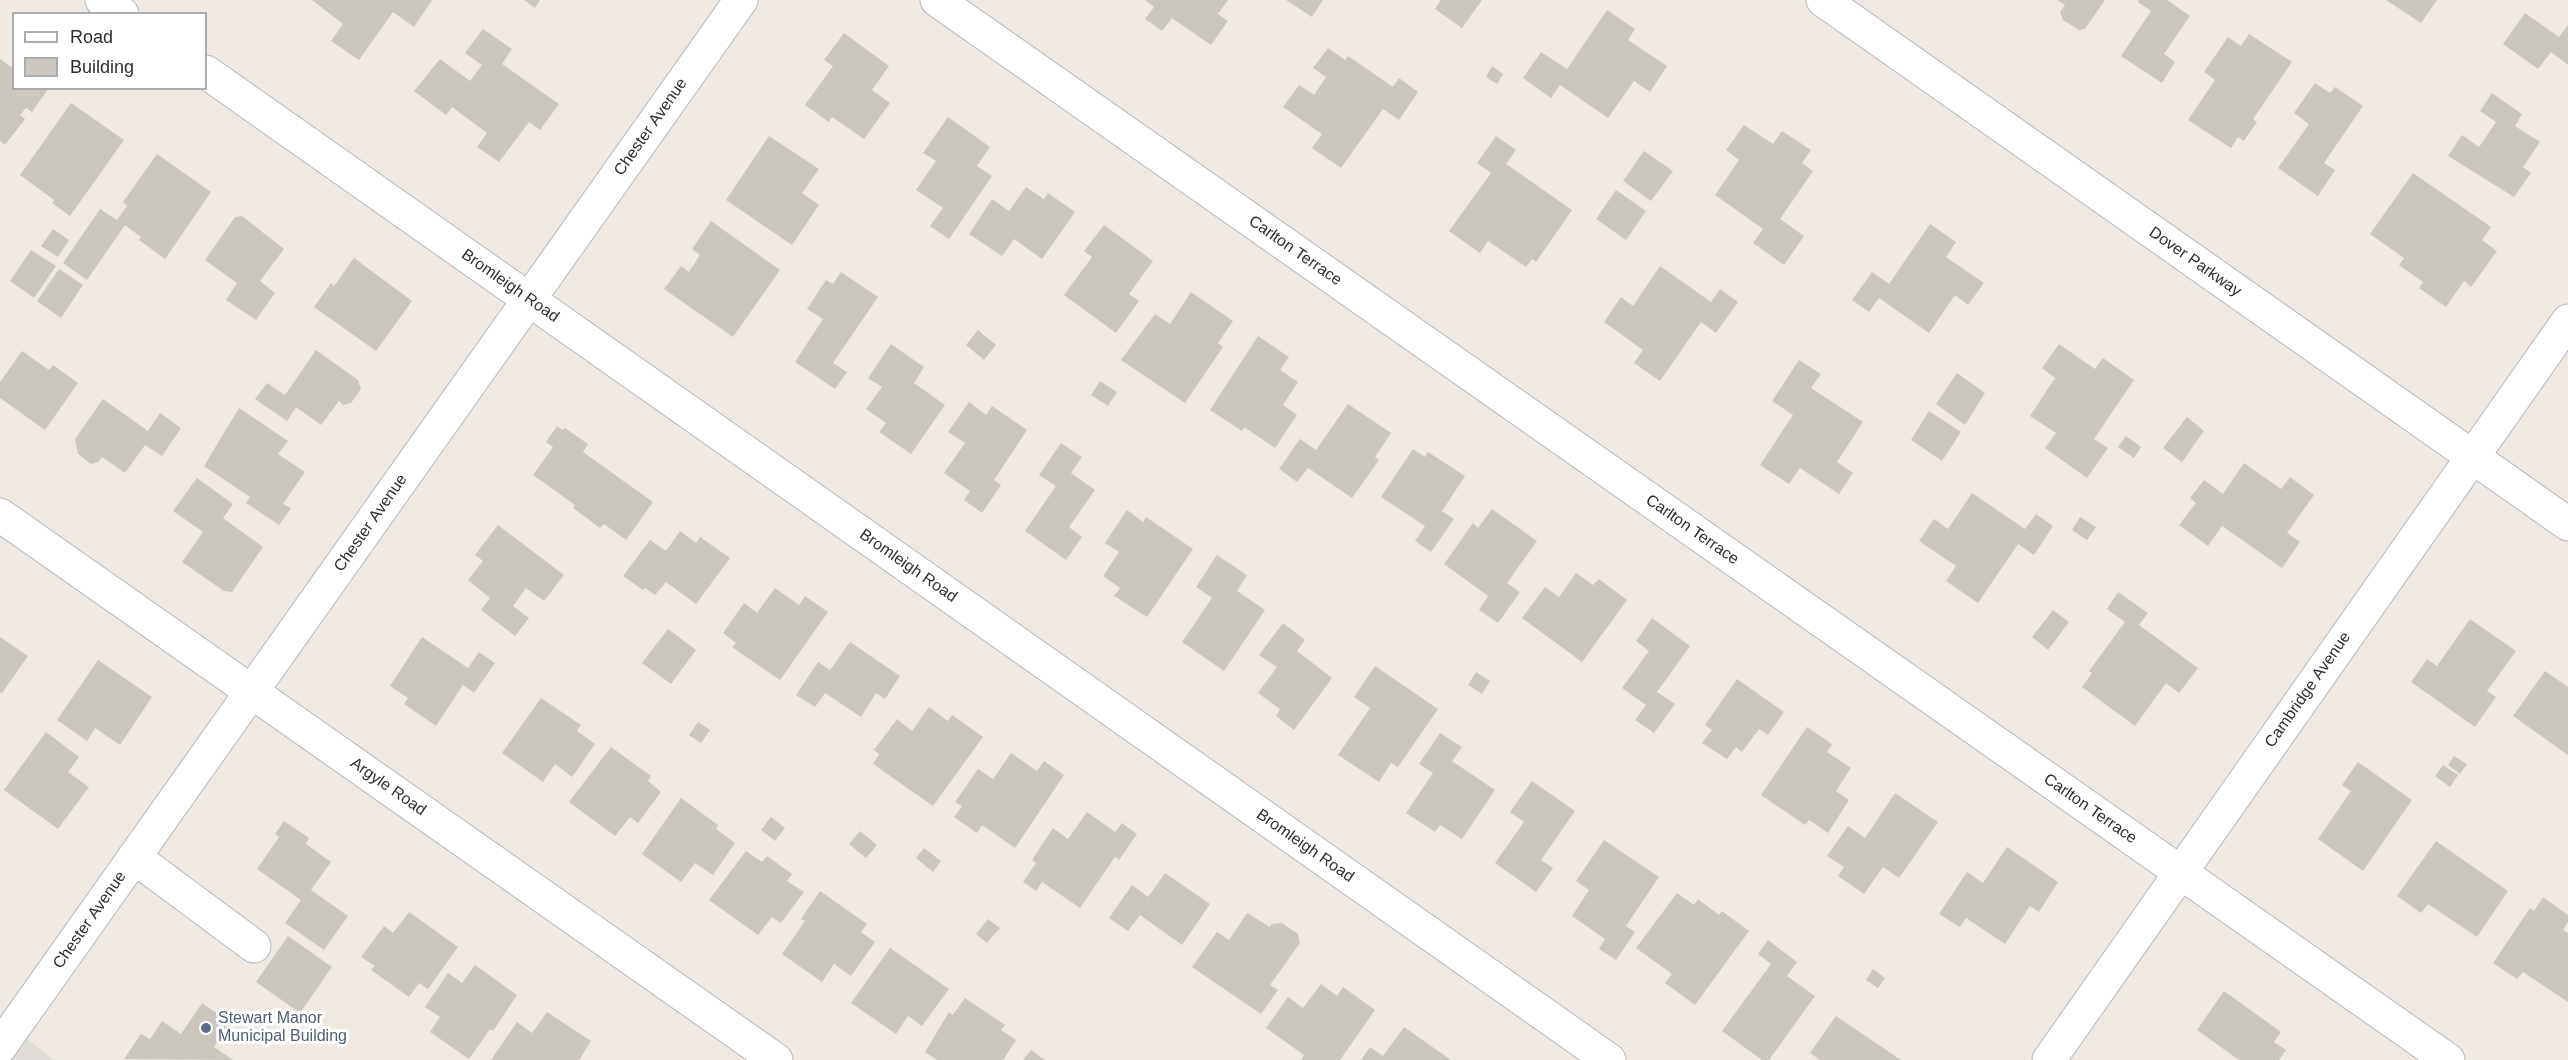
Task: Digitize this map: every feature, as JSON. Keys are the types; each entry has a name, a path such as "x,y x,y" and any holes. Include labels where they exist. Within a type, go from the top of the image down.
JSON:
{"street":[{"path":"102,0 119,12"},
{"name":"Chester Avenue","path":"0,1047 741,0"},
{"name":"Carlton Terrace","path":"937,0 2448,1060"},
{"name":"Dover Parkway","path":"1823,0 2568,524"},
{"name":"Bromleigh Road","path":"207,73 1609,1060"},
{"name":"Cambridge Avenue","path":"2049,1060 2568,321"},
{"name":"Argyle Road","path":"0,515 776,1060"},
{"path":"134,856 254,946"}],"shaded area":[{"path":"0,1016 47,1055 53,1060 0,1060"}],"building":[{"path":"312,0 432,0 414,27 393,12 359,60 331,41 343,24"},
{"path":"524,0 540,0 535,8"},
{"path":"1145,0 1228,0 1218,14 1228,21 1211,45 1172,18 1162,31 1145,19 1154,7"},
{"path":"1286,0 1323,0 1312,17"},
{"path":"1441,0 1482,0 1462,28 1435,9"},
{"path":"2057,0 2105,0 2085,29 2079,30 2063,20 2060,12 2065,5"},
{"path":"2139,0 2167,0 2190,16 2164,54 2175,62 2162,83 2121,56 2151,11 2138,2"},
{"path":"2386,0 2437,0 2421,23"},
{"path":"1607,10 1635,29 1628,40 1667,66 1650,92 1634,81 1608,118 1560,85 1551,98 1523,78 1541,52 1567,69"},
{"path":"2525,13 2559,37 2568,25 2568,65 2551,52 2538,69 2503,44"},
{"path":"483,29 512,49 502,64 559,104 540,130 529,122 499,162 477,147 487,133 452,107 446,115 414,91 440,59 470,81 482,65 465,53"},
{"path":"844,33 889,66 872,90 890,103 864,139 832,117 829,122 805,105 833,66 824,60"},
{"path":"2249,34 2292,62 2253,119 2257,122 2244,141 2238,137 2231,148 2188,120 2215,80 2204,72 2228,37 2241,46"},
{"path":"1328,48 1345,60 1348,56 1393,87 1399,78 1418,92 1399,120 1383,109 1341,168 1312,148 1322,134 1283,107 1299,85 1314,95 1326,77 1313,68"},
{"path":"0,59 12,68 12,90 48,90 32,112 26,108 20,115 25,119 5,145 0,141"},
{"path":"1492,66 1503,74 1497,84 1486,77"},
{"path":"2315,83 2330,93 2335,87 2363,106 2324,163 2335,170 2318,196 2278,168 2309,124 2294,113"},
{"path":"2492,93 2522,114 2515,126 2540,142 2523,167 2531,173 2514,197 2448,156 2462,135 2479,147 2496,122 2480,111"},
{"path":"71,103 124,140 70,216 52,203 54,200 20,175"},
{"path":"948,117 990,147 977,166 992,176 949,239 930,226 943,208 916,190 936,161 923,153"},
{"path":"1744,125 1773,144 1782,131 1811,150 1802,163 1813,171 1780,219 1804,236 1784,265 1753,243 1763,229 1715,195 1739,160 1726,150"},
{"path":"769,136 819,169 802,193 819,205 792,245 726,200"},
{"path":"1496,136 1516,150 1506,164 1572,210 1536,262 1532,259 1526,267 1488,241 1480,253 1449,231 1491,173 1477,163"},
{"path":"1644,151 1673,171 1651,201 1623,181"},
{"path":"157,154 211,192 165,259 139,240 141,237 125,225 87,280 63,263 100,209 117,220 127,206 123,202"},
{"path":"2413,173 2491,227 2482,240 2497,251 2471,287 2464,281 2446,307 2419,288 2423,282 2399,265 2404,258 2370,234"},
{"path":"1026,187 1044,199 1048,193 1075,212 1042,259 1014,239 1002,256 969,234 992,199 1009,211"},
{"path":"1616,190 1646,211 1626,240 1596,219"},
{"path":"242,216 284,249 260,281 275,293 256,320 226,300 237,283 205,260 235,217"},
{"path":"711,221 780,270 733,337 664,289 681,266 689,272 700,255 692,249"},
{"path":"1930,224 1956,242 1946,257 1984,283 1968,305 1955,295 1929,333 1879,298 1869,312 1852,300 1872,272 1889,284"},
{"path":"1104,225 1153,261 1129,294 1139,301 1116,333 1064,295 1092,257 1084,251"},
{"path":"53,229 69,240 58,257 41,246"},
{"path":"31,250 56,266 34,298 10,281"},
{"path":"354,258 412,301 376,351 314,307 331,283 334,286"},
{"path":"1660,266 1711,302 1720,289 1738,302 1716,333 1701,322 1660,381 1634,363 1643,350 1604,322 1621,297 1633,306"},
{"path":"59,269 83,285 61,318 37,301"},
{"path":"841,272 878,297 833,363 847,372 835,389 795,362 823,319 807,309 826,280 833,284"},
{"path":"1191,292 1233,321 1218,343 1223,347 1185,403 1121,360 1155,314 1170,324"},
{"path":"978,330 996,345 984,360 966,345"},
{"path":"1258,336 1289,357 1280,370 1298,382 1283,405 1297,415 1275,448 1244,427 1242,431 1210,410"},
{"path":"891,344 924,367 914,383 945,405 911,454 879,432 886,423 866,409 882,387 868,378"},
{"path":"2059,344 2095,369 2103,358 2134,380 2094,439 2108,448 2087,478 2045,448 2056,433 2030,416 2055,378 2042,368"},
{"path":"316,350 358,380 361,389 351,403 343,405 339,401 321,425 296,407 287,421 255,399 267,383 285,395"},
{"path":"22,351 49,370 53,365 78,383 45,430 0,398 0,382"},
{"path":"1799,360 1821,374 1811,388 1863,422 1837,462 1853,473 1839,494 1800,468 1789,484 1760,465 1793,415 1772,401"},
{"path":"1957,373 1985,393 1965,425 1936,404"},
{"path":"1100,381 1117,392 1108,406 1091,395"},
{"path":"103,399 148,431 160,413 181,428 162,456 145,445 125,473 102,457 98,462 91,464 78,454 75,439"},
{"path":"969,402 986,415 992,406 1027,430 994,480 1001,485 982,513 964,500 970,491 944,473 965,443 948,432"},
{"path":"1348,404 1391,433 1375,457 1379,460 1352,498 1308,468 1297,482 1279,469 1300,439 1316,450"},
{"path":"239,408 288,441 278,454 305,472 283,504 291,508 279,525 246,503 250,497 204,466"},
{"path":"1929,411 1961,432 1942,461 1911,440"},
{"path":"2187,417 2204,431 2182,462 2163,448"},
{"path":"557,426 562,430 565,428 588,444 583,452 653,502 626,540 604,524 600,528 573,508 575,505 533,475 553,447 546,442"},
{"path":"2126,436 2141,447 2134,458 2118,447"},
{"path":"1061,443 1082,457 1071,473 1095,490 1069,527 1082,537 1066,560 1025,531 1056,486 1039,475"},
{"path":"1413,449 1425,457 1428,452 1465,476 1442,511 1454,519 1431,552 1415,541 1425,526 1381,497"},
{"path":"2244,463 2281,489 2290,477 2314,495 2287,533 2300,542 2282,568 2222,526 2208,546 2179,525 2196,503 2190,498 2204,480 2223,494"},
{"path":"197,478 233,504 223,518 263,547 232,592 224,591 182,562 203,532 173,511"},
{"path":"1972,493 2025,529 2036,514 2053,526 2034,555 2018,544 1978,603 1946,581 1956,566 1919,541 1934,519 1948,529"},
{"path":"1492,509 1537,541 1507,583 1520,592 1498,623 1479,610 1488,596 1444,564 1473,523 1478,528"},
{"path":"1127,510 1143,522 1146,517 1193,549 1147,617 1114,596 1120,588 1103,576 1119,552 1105,543"},
{"path":"2080,517 2096,527 2087,540 2072,530"},
{"path":"498,525 564,575 544,601 526,588 513,606 529,618 515,636 481,610 490,598 468,580 483,561 475,555"},
{"path":"680,531 696,543 700,537 730,558 696,604 666,582 655,595 645,588 643,590 623,576 650,540 666,551"},
{"path":"1217,555 1247,575 1237,591 1265,610 1224,671 1182,642 1212,598 1196,587"},
{"path":"1576,573 1593,585 1599,579 1627,600 1582,662 1522,618 1545,587 1559,597"},
{"path":"775,588 799,605 805,596 828,612 780,680 732,647 736,643 723,633 744,603 757,613"},
{"path":"2118,592 2148,613 2139,625 2198,668 2179,693 2166,683 2135,726 2082,687 2092,673 2089,671 2125,622 2107,609"},
{"path":"2053,610 2069,622 2048,650 2032,637"},
{"path":"1652,618 1690,646 1657,692 1675,704 1654,733 1635,720 1646,705 1622,688 1649,651 1636,641"},
{"path":"2470,619 2516,651 2487,691 2496,697 2475,727 2411,682 2427,659 2437,666"},
{"path":"1283,623 1305,640 1297,651 1332,678 1294,730 1276,716 1280,709 1258,693 1277,667 1259,655"},
{"path":"668,629 696,650 671,684 642,663"},
{"path":"0,637 28,656 2,693 0,692"},
{"path":"422,637 468,668 479,652 495,663 474,693 463,685 436,726 404,704 408,698 390,686"},
{"path":"850,642 900,676 885,699 876,693 861,717 825,693 815,707 796,695 818,662 830,670"},
{"path":"98,660 152,697 120,745 95,728 87,741 57,720"},
{"path":"1375,666 1438,709 1398,767 1391,763 1379,782 1338,755 1370,708 1354,697"},
{"path":"2545,671 2568,687 2568,755 2513,716"},
{"path":"1476,672 1490,681 1482,694 1468,685"},
{"path":"1737,679 1784,712 1768,735 1759,729 1742,752 1736,747 1727,759 1702,743 1712,730 1705,725"},
{"path":"541,698 581,725 577,731 595,744 572,777 555,764 543,782 502,753"},
{"path":"929,707 948,721 952,715 983,737 933,806 873,764 879,754 874,750 897,719 912,731"},
{"path":"698,722 710,730 701,743 689,735"},
{"path":"1807,727 1832,744 1827,752 1851,768 1836,791 1849,800 1828,833 1809,820 1805,825 1761,795"},
{"path":"46,732 79,757 68,772 89,787 58,829 4,790"},
{"path":"1440,733 1462,747 1452,761 1495,790 1462,839 1440,825 1435,832 1406,813 1433,773 1419,764"},
{"path":"611,747 651,776 648,781 661,792 638,823 630,817 615,836 569,802"},
{"path":"1011,753 1037,771 1044,761 1064,775 1015,848 982,825 977,833 954,817 962,806 955,802 978,769 993,779"},
{"path":"2454,756 2467,764 2460,774 2448,765"},
{"path":"2358,762 2412,800 2363,871 2318,839 2351,791 2342,785"},
{"path":"2443,765 2458,775 2450,787 2435,776"},
{"path":"1532,781 1575,811 1541,860 1553,868 1536,892 1495,863 1524,822 1510,812"},
{"path":"1895,793 1938,822 1899,878 1883,867 1864,894 1838,876 1844,867 1827,856 1848,826 1865,838"},
{"path":"681,798 718,825 716,829 735,843 713,875 695,863 681,882 642,854"},
{"path":"1087,812 1115,832 1122,823 1137,834 1119,860 1115,857 1080,908 1042,882 1036,891 1023,882 1036,863 1032,860 1053,828 1068,839"},
{"path":"771,817 785,828 775,841 761,830"},
{"path":"284,821 309,838 306,844 331,862 311,890 348,916 324,950 285,923 301,900 257,869 279,837 275,834"},
{"path":"860,831 877,845 866,858 849,844"},
{"path":"1604,840 1659,877 1626,926 1635,932 1616,960 1599,949 1605,939 1572,916 1589,890 1576,881"},
{"path":"2436,841 2508,891 2477,937 2428,904 2421,913 2397,896"},
{"path":"2007,847 2058,882 2039,912 2030,906 2005,944 1966,918 1960,927 1939,914 1967,872 1983,883"},
{"path":"924,848 941,861 933,872 916,858"},
{"path":"746,851 762,862 767,856 792,874 787,881 804,892 781,923 772,917 758,935 709,900"},
{"path":"1165,873 1210,904 1182,945 1140,915 1128,931 1109,918 1132,885 1148,897"},
{"path":"820,891 867,924 861,932 875,942 851,976 834,964 822,982 782,954 805,921 801,919"},
{"path":"1677,893 1694,905 1698,899 1719,915 1722,911 1749,931 1695,1005 1665,983 1672,974 1636,948"},
{"path":"2543,897 2568,915 2568,922 2563,930 2568,933 2568,1002 2523,972 2517,979 2493,963 2530,908 2534,911"},
{"path":"409,912 458,947 428,989 419,983 409,997 371,970 375,966 361,957 384,926 393,933"},
{"path":"1247,913 1270,927 1271,924 1282,923 1298,934 1300,943 1270,985 1278,990 1261,1014 1192,967 1217,932 1229,940"},
{"path":"988,919 1000,928 987,943 976,934"},
{"path":"288,936 332,967 300,1013 256,982"},
{"path":"1768,940 1797,962 1787,976 1815,996 1769,1060 1762,1060 1722,1031 1771,964 1758,954"},
{"path":"890,948 949,989 922,1026 908,1016 896,1034 851,1003"},
{"path":"475,965 517,995 493,1031 490,1029 469,1059 430,1032 440,1017 425,1007 448,973 462,983"},
{"path":"1873,969 1885,978 1878,988 1866,980"},
{"path":"1321,984 1337,996 1343,987 1375,1010 1340,1060 1301,1060 1304,1055 1266,1028 1288,997 1303,1008"},
{"path":"2224,991 2281,1032 2274,1042 2286,1050 2279,1060 2239,1060 2197,1030"},
{"path":"965,998 1005,1025 1001,1030 1016,1040 1003,1060 937,1060 925,1052 949,1012 953,1015"},
{"name":"Stewart Manor Municipal Building","path":"202,1003 231,1023 214,1047 233,1060 124,1059 141,1034 150,1039 162,1021 181,1034"},
{"path":"547,1012 591,1041 579,1060 491,1060 517,1022 532,1033"},
{"path":"1836,1016 1901,1060 1820,1060 1810,1053"},
{"path":"1404,1027 1451,1060 1361,1060 1370,1047 1383,1056"},
{"path":"1031,1050 1045,1060 1023,1060"}],"place":[{"name":"Stewart Manor Municipal Building","path":"206,1028"}]}
